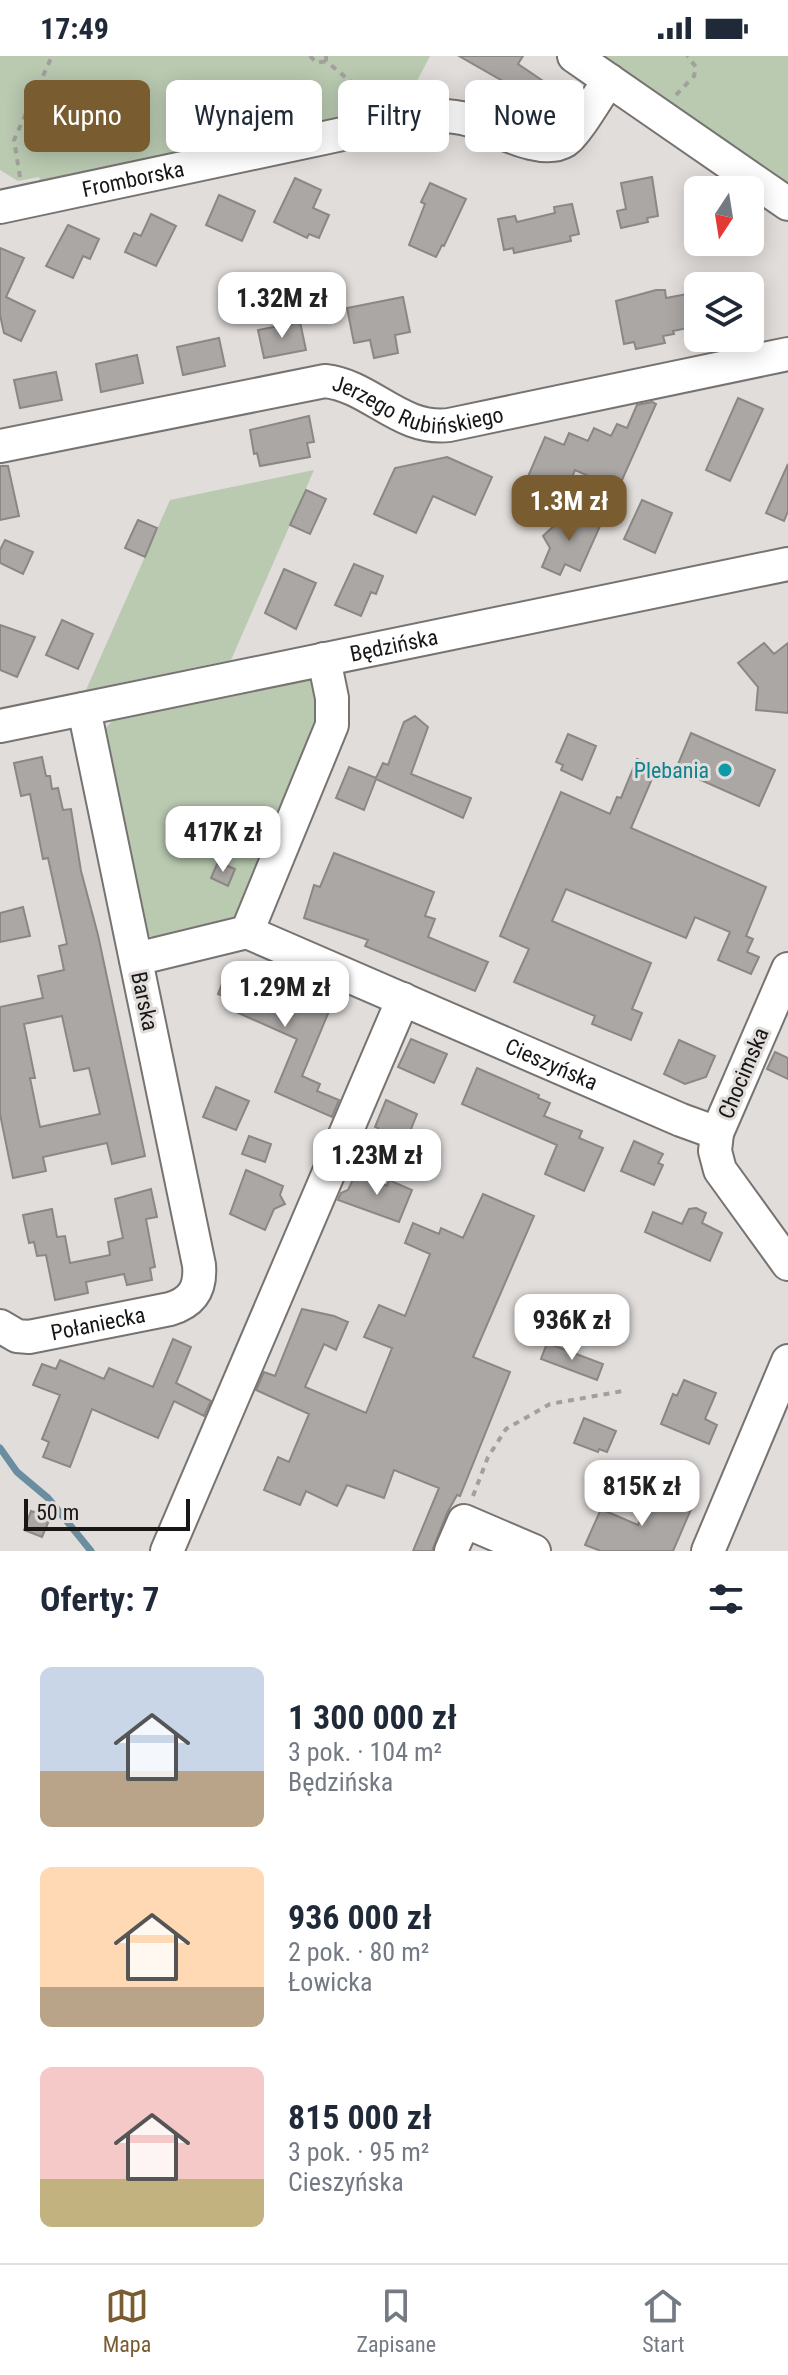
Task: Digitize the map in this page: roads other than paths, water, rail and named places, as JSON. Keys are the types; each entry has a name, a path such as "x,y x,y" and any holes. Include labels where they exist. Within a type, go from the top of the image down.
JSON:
{"street":[{"path":"574,56 788,204"},
{"name":"Fromborska","path":"0,207 427,116 445,115 468,120 536,145 554,145 567,139 609,80"},
{"name":"Jerzego Rubińskiego","path":"0,446 325,381 350,386 412,422 437,427 788,354"},
{"name":"Będzińska","path":"0,726 788,564"},
{"path":"136,959 247,932 332,725 332,698 324,659"},
{"name":"Barska","path":"84,709 199,1265 200,1275 195,1293"},
{"name":"Cieszyńska","path":"247,932 717,1133"},
{"name":"Chocimska","path":"717,1133 788,969"},
{"path":"167,1551 403,999"},
{"path":"717,1133 715,1151 720,1170 788,1264"},
{"name":"Połaniecka","path":"0,1326 17,1336 41,1336 170,1309 189,1300 195,1293"},
{"path":"708,1551 788,1361"},
{"path":"451,1551 464,1521 534,1551"}],"waterway":[{"path":"0,1448 17,1472 48,1498 91,1551"}],"place":[{"name":"Plebania","path":"725,770"}]}
